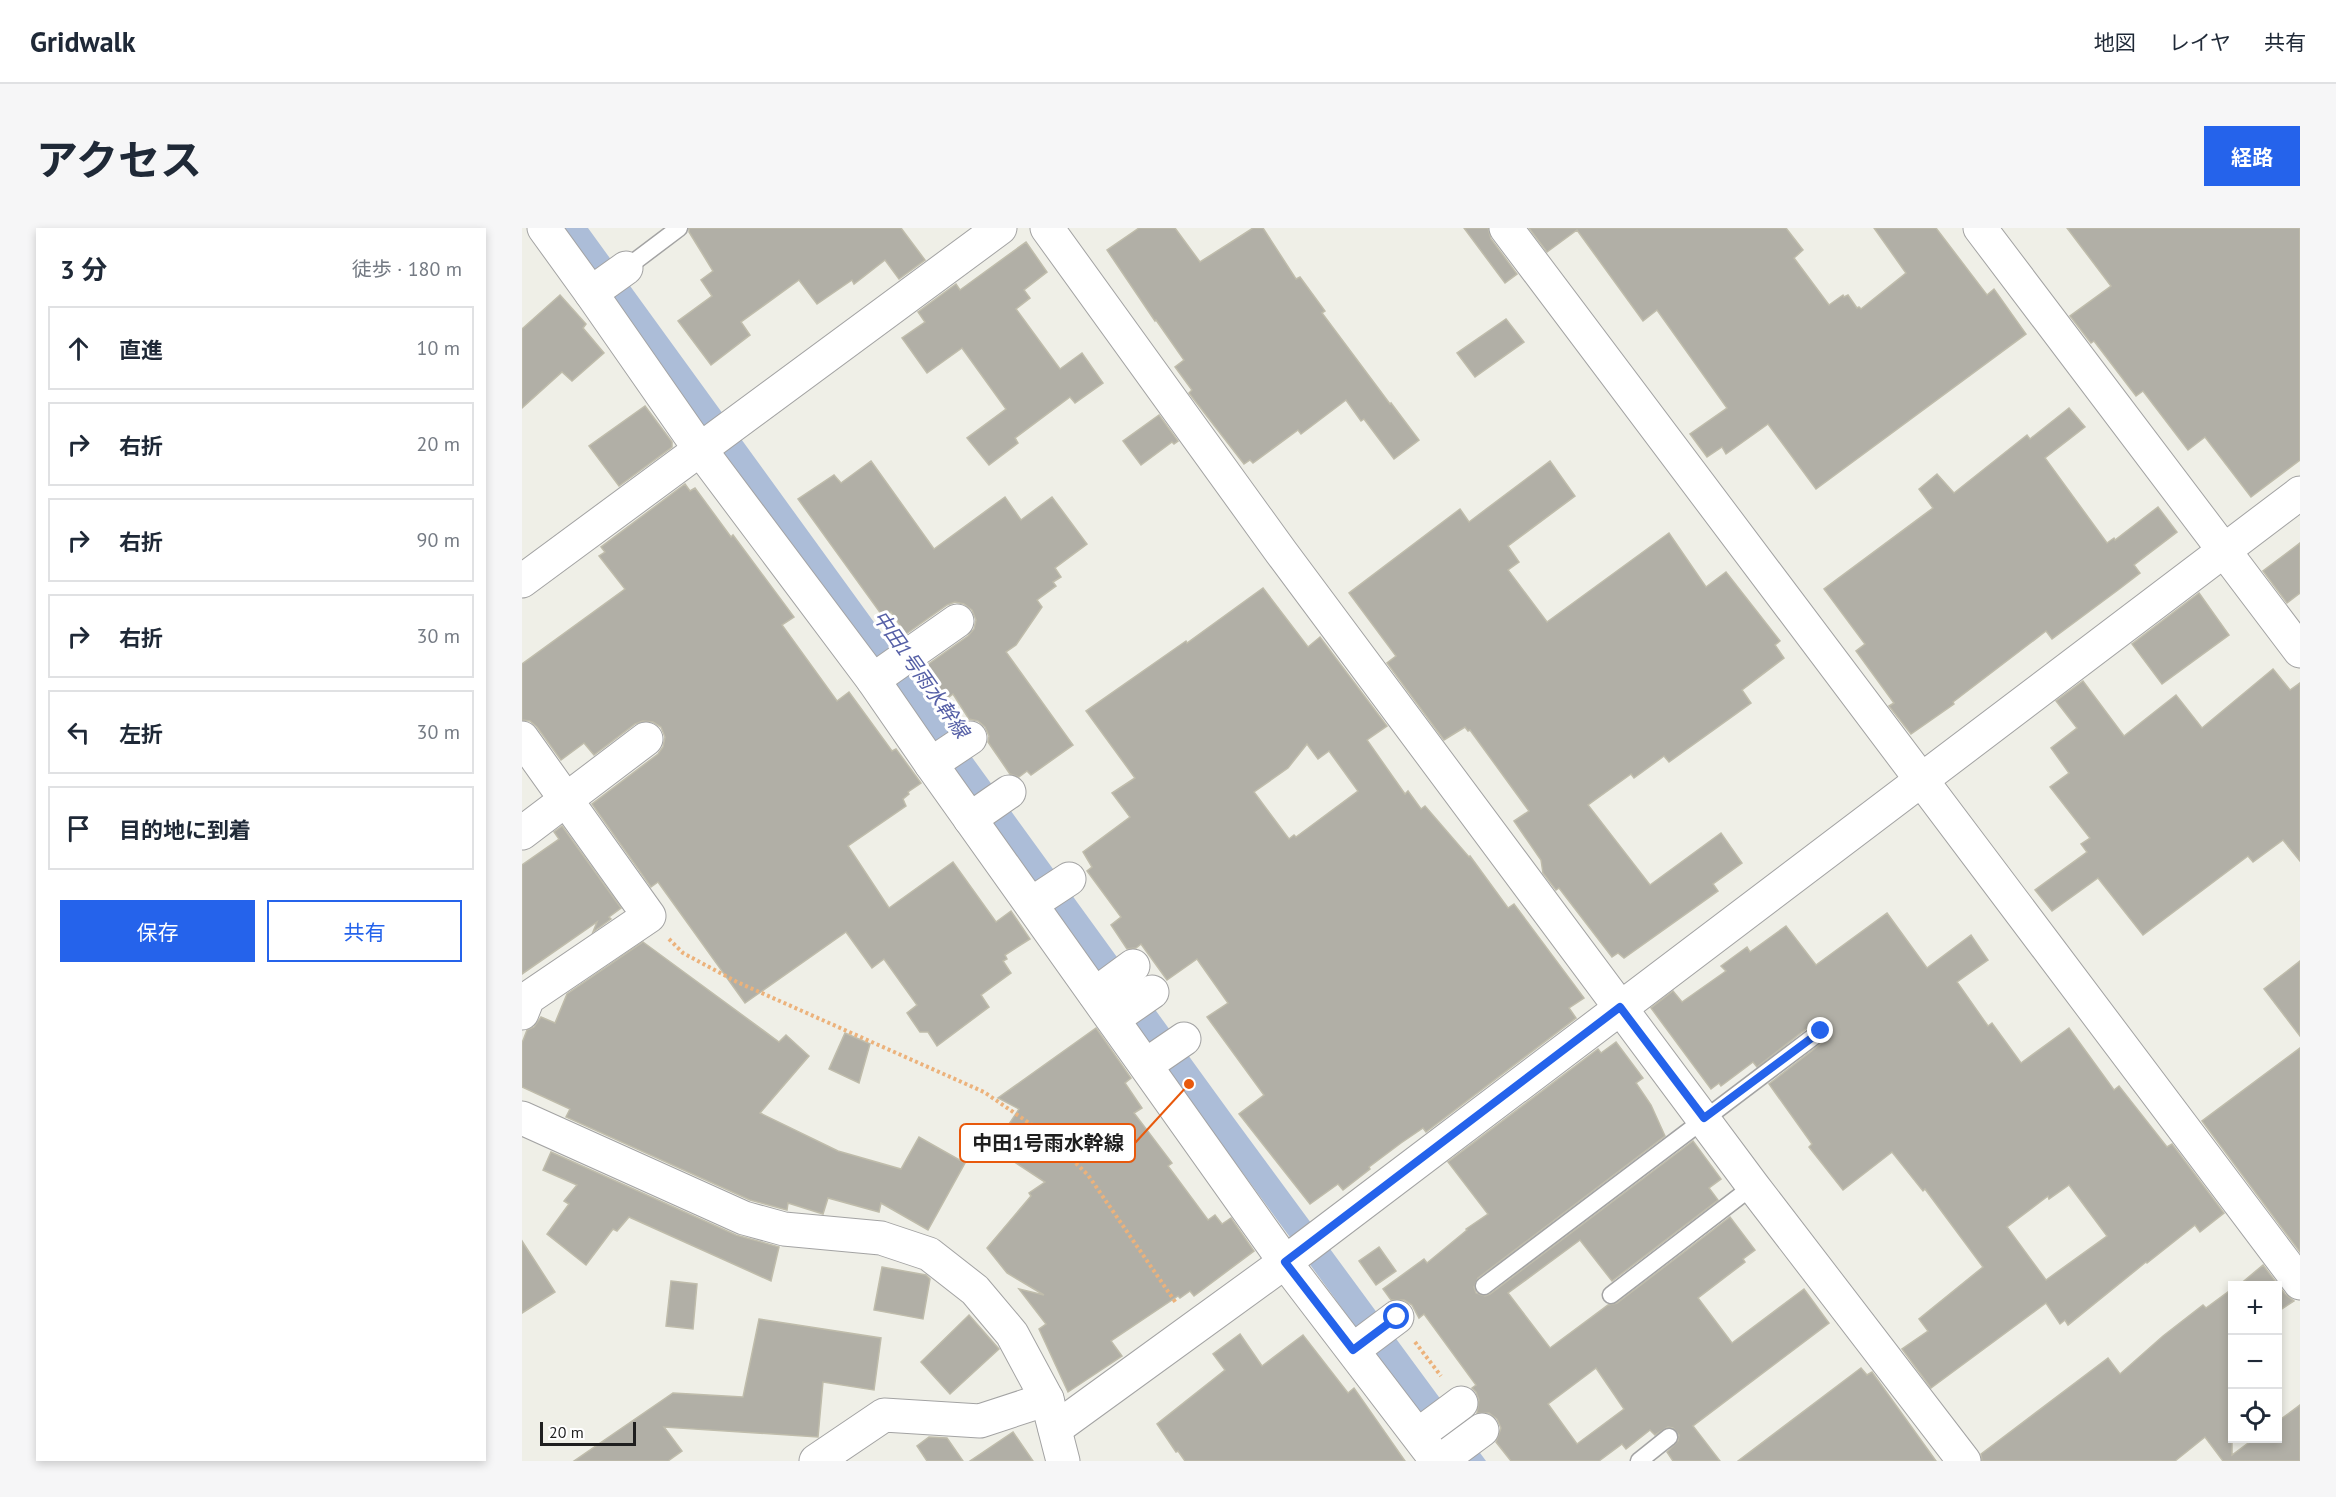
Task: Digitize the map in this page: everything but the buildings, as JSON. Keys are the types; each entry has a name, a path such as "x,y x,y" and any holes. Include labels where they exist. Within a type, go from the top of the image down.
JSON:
{"street":[{"path":"544,228 607,281 699,448 873,680 1146,1065 1290,1258 1353,1350 1418,1435 1439,1461 1482,1430"},
{"path":"522,581 742,416 1000,228"},
{"path":"1047,228 1281,552 1753,1186 1964,1461"},
{"path":"1506,228 2300,1283"},
{"path":"1980,228 2300,651"},
{"path":"816,1461 884,1415 980,1421 1051,1414 1194,1328 1290,1258 2300,492"},
{"path":"873,680 957,621"},
{"path":"522,738 649,916 528,998 522,1013"},
{"path":"931,764 970,738"},
{"path":"522,833 646,739"},
{"path":"970,819 1009,792"},
{"path":"1031,904 1069,879"},
{"path":"1104,1006 1142,979"},
{"path":"1146,1065 1184,1039"},
{"path":"522,1118 744,1218 784,1228 881,1238 929,1254 975,1290 1012,1334 1051,1414 1063,1461"},
{"path":"1353,1350 1397,1317"},
{"path":"1418,1435 1461,1403"}],"lane":[{"path":"607,281 679,228"},
{"path":"1484,1286 1821,1031"},
{"path":"1611,1295 1753,1186"},
{"path":"1639,1461 1670,1437"}],"path":[{"path":"649,916 683,953 737,982 984,1092 1048,1136 1088,1175 1194,1328"},
{"path":"1397,1317 1461,1403"}],"water":[{"path":"557,228 588,228 1233,1117 1486,1461 1454,1461"}],"place":[{"name":"中田1号雨水幹線","path":"1189,1084"}],"route":[{"path":"1397,1317 1353,1350 1285,1262 1620,1007 1704,1118 1821,1031"}]}
